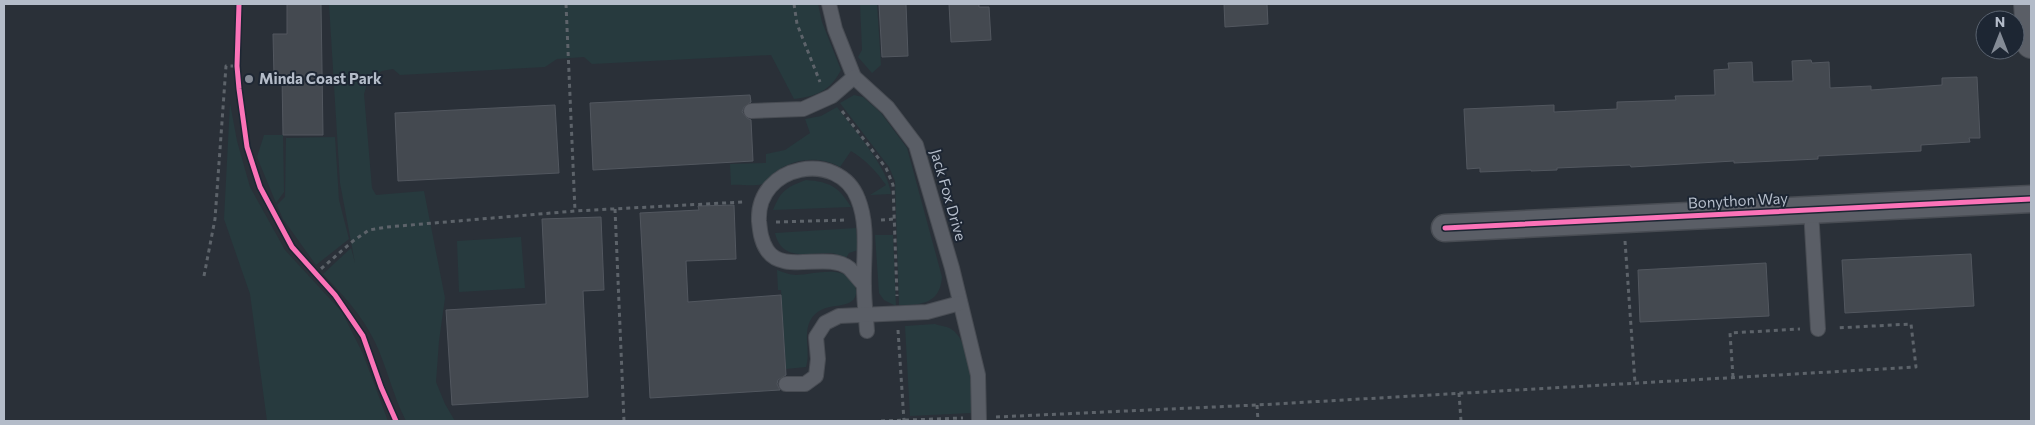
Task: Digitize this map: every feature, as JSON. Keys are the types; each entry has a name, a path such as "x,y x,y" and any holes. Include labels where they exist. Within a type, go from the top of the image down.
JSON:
{"street":[{"path":"2028,4 2031,44"},
{"name":"Bonython Way","path":"1445,228 2031,199"}],"lane":[{"name":"Jack Fox Drive","path":"829,4 835,29 854,77 888,108 916,145 978,375 980,420"},
{"path":"751,111 802,108 832,96 854,77"},
{"path":"864,285 848,268 835,262 795,263 780,260 767,252 760,234 759,213 765,192 778,179 799,169 819,168 846,179 858,198 863,220 867,331"},
{"path":"1811,210 1818,328"},
{"path":"786,384 805,384 816,376 818,359 816,337 825,323 839,316 927,312 960,303"}],"path":[{"path":"566,4 575,211"},
{"path":"238,57 238,74"},
{"path":"204,276 215,219 226,66 238,66"},
{"path":"315,274 353,241 369,230 422,223 575,211 743,202 743,223 894,219"},
{"path":"614,209 624,421"},
{"path":"1624,219 1634,383"},
{"path":"309,267 322,281"},
{"path":"881,421 980,420 1916,367"},
{"path":"1459,393 1461,421"},
{"path":"1257,405 1258,421"}],"green space":[{"path":"329,4 818,4 822,22 841,70 827,88 810,96 794,99 771,55 592,64 584,57 557,59 545,67 400,75 393,69 382,71 369,78 364,94 372,188 376,195 424,191 445,298 436,382 445,404 455,421 406,421 370,332 352,306 323,274 351,248 355,263 340,183"},
{"path":"860,4 877,4 881,65 872,73 858,57 862,50"},
{"path":"854,95 863,97 881,113 907,148 942,277 938,293 928,301 899,305 895,181 889,167 840,103"},
{"path":"230,103 237,141 250,187 285,250 342,312 363,354 388,421 267,421 250,294 224,219"},
{"path":"837,107 877,161 889,184 891,194 870,195 886,185 870,166 851,151 840,167 824,161 800,161 777,171 762,184 731,185 730,164 766,163 766,154 785,150 810,133 805,119 821,116"},
{"path":"264,135 283,135 284,192 276,203 257,157"},
{"path":"335,137 339,200 349,239 316,265 283,219 277,205 285,197 286,138"},
{"path":"806,180 833,186 842,194 851,207 773,210 785,190"},
{"path":"856,228 858,250 849,253 846,258 831,253 798,254 790,252 784,249 775,233"},
{"path":"875,235 893,235 896,306 884,300 879,293"},
{"path":"521,237 525,288 459,292 457,241"},
{"path":"777,270 796,275 835,272 849,277 856,288 856,294 849,303 822,310 815,314 810,321 807,332 808,356 806,367 786,369 781,290 778,290"},
{"path":"935,324 951,329 963,343 969,365 973,407 971,413 910,416 905,326"}],"building":[{"path":"287,4 321,4 323,135 283,135 282,77 274,77 273,34 287,34"},
{"path":"879,4 906,4 908,56 882,57"},
{"path":"949,4 979,4 979,7 989,7 991,40 951,42"},
{"path":"1224,4 1267,4 1268,24 1225,27"},
{"path":"1811,60 1812,63 1829,62 1830,88 1871,86 1871,90 1942,85 1942,78 1977,77 1980,138 1969,138 1970,142 1921,145 1921,151 1818,156 1818,159 1734,163 1734,161 1631,167 1630,165 1557,168 1557,170 1531,171 1480,172 1480,168 1467,169 1464,109 1554,105 1554,112 1617,109 1617,102 1676,100 1675,96 1715,95 1714,70 1729,69 1728,63 1752,62 1753,82 1793,81 1792,61"},
{"path":"750,95 751,102 744,107 742,112 751,120 753,161 593,170 590,103"},
{"path":"555,105 559,173 398,181 395,113"},
{"path":"734,205 736,259 686,261 688,302 781,295 786,375 778,380 777,384 780,390 650,398 640,213 699,210 698,206"},
{"path":"601,217 604,290 583,291 588,397 452,405 446,310 546,304 542,219"},
{"path":"1971,254 1974,306 1845,313 1842,260"},
{"path":"1766,263 1769,316 1640,322 1638,270"}],"cycle path":[{"path":"239,4 237,66 239,89 247,147 260,187 292,247 335,295 363,336 381,387 396,421"},
{"path":"1445,228 2031,199"}],"place":[{"name":"Minda Coast Park","path":"249,79"}]}
